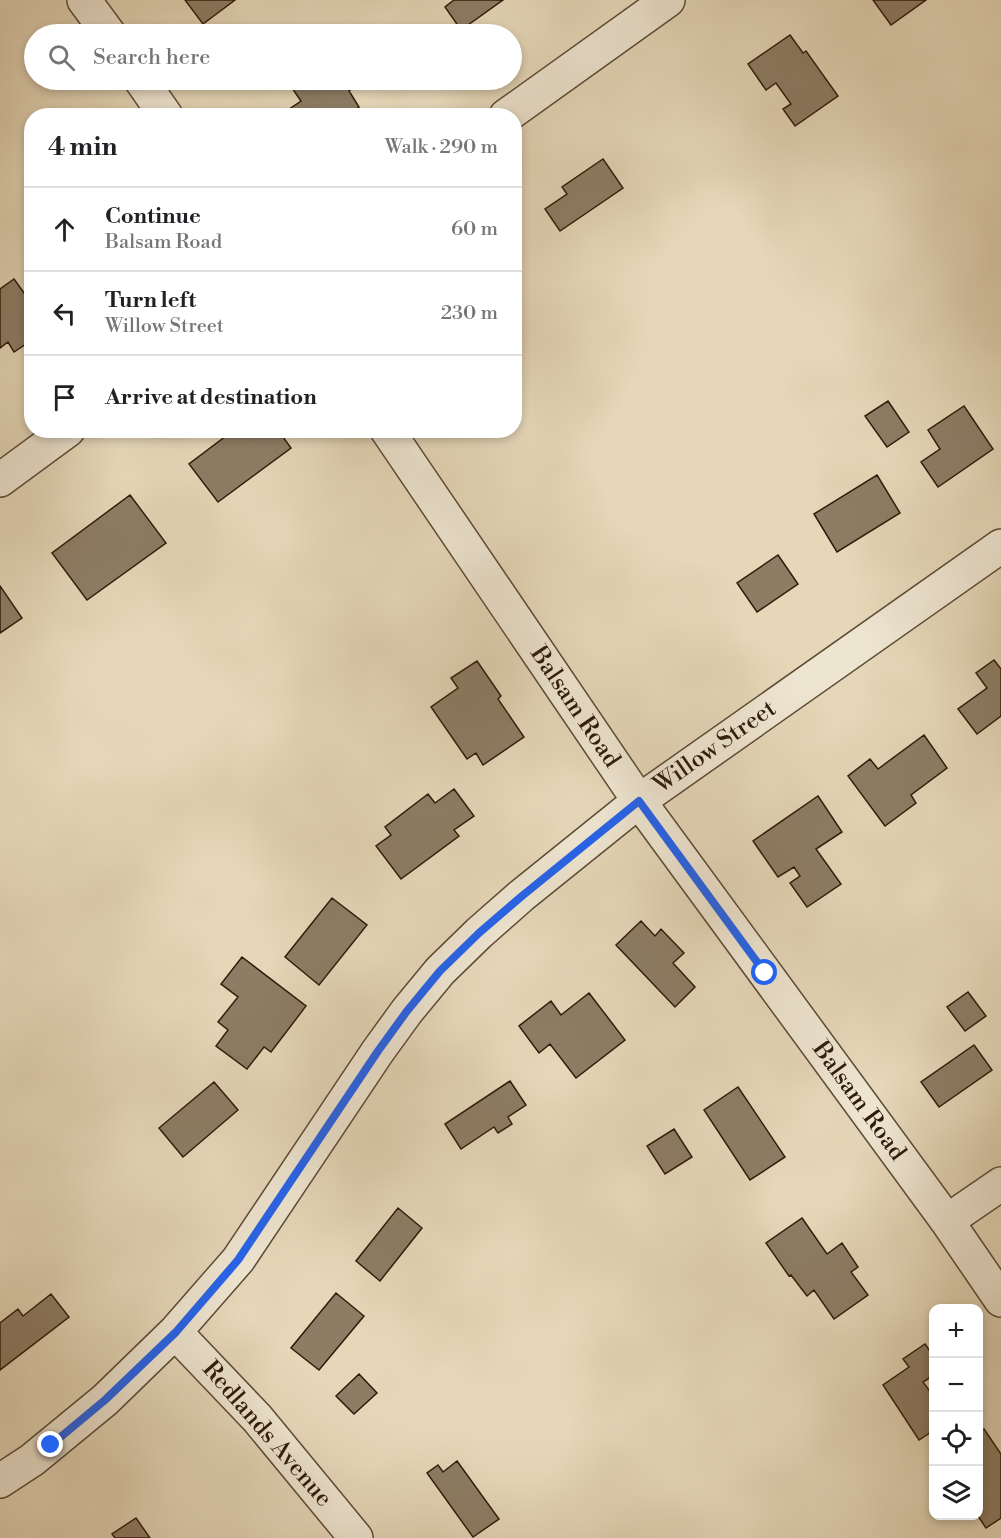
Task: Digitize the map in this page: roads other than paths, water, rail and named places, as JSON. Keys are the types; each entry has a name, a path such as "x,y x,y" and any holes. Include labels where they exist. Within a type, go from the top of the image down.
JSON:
{"street":[{"path":"84,0 102,24"},
{"path":"517,108 668,0"},
{"path":"148,90 160,108"},
{"path":"0,480 57,438"},
{"name":"Balsam Road","path":"392,438 639,801 947,1221 1001,1300"},
{"name":"Willow Street","path":"0,1481 32,1460 105,1400 176,1332 238,1260 407,1011 440,971 479,933 639,801 1001,546"},
{"path":"947,1221 1001,1184"},
{"name":"Redlands Avenue","path":"176,1332 257,1418 356,1538"}]}
